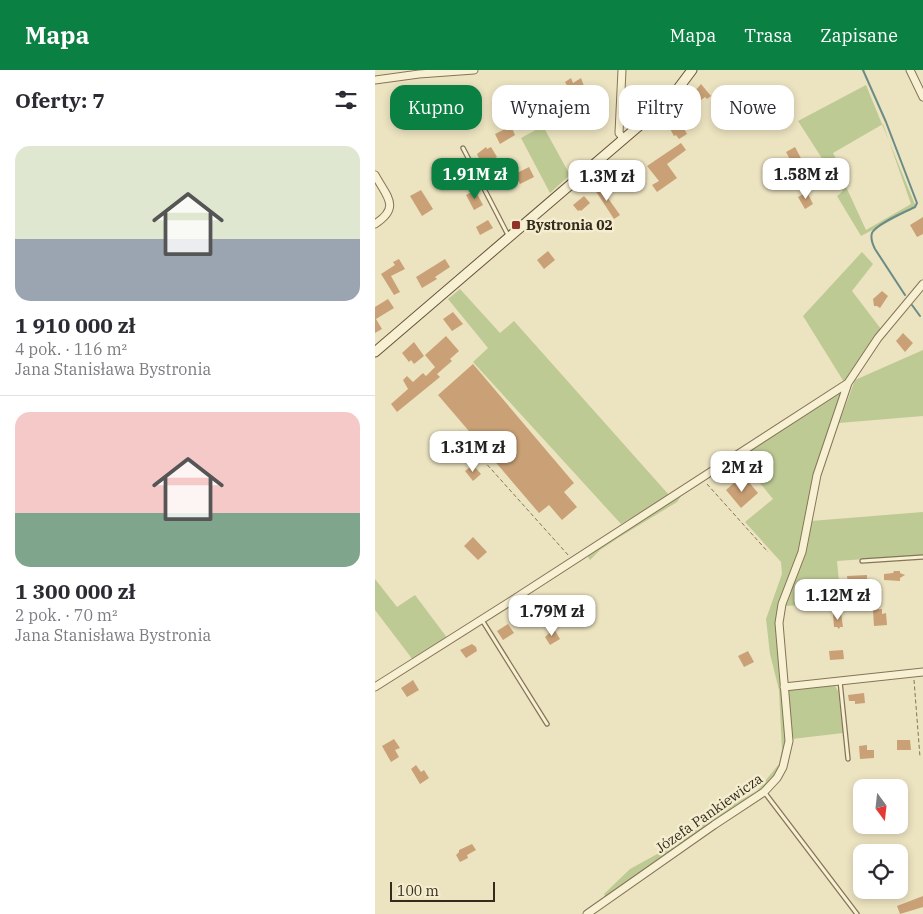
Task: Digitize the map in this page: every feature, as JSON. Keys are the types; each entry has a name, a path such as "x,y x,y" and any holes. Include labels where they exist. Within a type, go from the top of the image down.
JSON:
{"street":[{"path":"375,80 419,72 474,70"},
{"path":"622,70 619,133 624,139"},
{"path":"375,352 510,238 659,108 677,90 692,70"},
{"path":"910,70 923,97"},
{"path":"375,175 391,207 389,214 375,224"},
{"name":"Józefa Pankiewicza","path":"587,914 764,792 777,778 783,767 789,741 779,623 782,604 802,552 817,475 848,383 878,338 923,284"},
{"path":"375,687 848,383"},
{"path":"784,687 923,672"}],"lane":[{"path":"463,148 510,238"},
{"path":"863,561 923,557"},
{"path":"482,620 547,724"},
{"path":"840,681 848,759"},
{"path":"764,792 857,914"}],"path":[{"path":"483,460 573,560"},
{"path":"701,478 768,552"},
{"path":"913,673 920,756"}],"green space":[{"path":"866,85 882,124 833,153 845,176 842,178 866,230 911,204 889,141 916,207 861,236 837,196 843,191 798,121"},
{"path":"536,130 545,130 570,175 550,193 521,138"},
{"path":"862,252 873,264 852,291 881,329 844,382 803,316"},
{"path":"460,289 500,333 514,321 669,495 621,524 473,362 488,348 448,299"},
{"path":"923,350 923,416 839,423 855,380"},
{"path":"844,388 799,552 776,619 787,741 781,767 774,779 759,793 606,898 604,894 630,869 670,847 737,802 757,791 779,764 782,750 779,690 770,654 766,619 782,574 781,562 745,522 773,499 738,456"},
{"path":"685,490 677,502 600,550 590,560 586,554"},
{"path":"923,512 923,555 837,561 841,603 784,606 811,521"},
{"path":"375,579 397,607 415,595 448,639 413,660 375,610"},
{"path":"834,684 838,691 843,733 792,739 786,688"}],"building":[{"path":"571,78 573,83 581,78 584,85 567,85 565,82"},
{"path":"700,85 711,96 707,99 705,97 701,100"},
{"path":"503,130 513,130 515,135 500,144 495,134"},
{"path":"671,130 685,130 687,134 679,139 676,135 674,136"},
{"path":"681,143 686,150 667,164 677,178 657,192 652,185 659,181 647,166"},
{"path":"486,147 487,149 491,147 497,157 482,165 477,154"},
{"path":"795,147 803,162 794,167 786,152"},
{"path":"529,167 534,177 520,184 515,174"},
{"path":"464,168 470,179 462,183 455,172 458,169"},
{"path":"598,184 620,215 614,219 593,187"},
{"path":"421,190 433,209 422,216 410,196"},
{"path":"475,190 483,205 474,210 466,195"},
{"path":"807,192 813,204 805,209 798,197"},
{"path":"584,196 590,203 581,211 578,211 573,205"},
{"path":"923,217 923,234 917,237 910,225"},
{"path":"488,220 493,228 480,235 476,227"},
{"path":"548,251 555,260 544,269 537,260"},
{"path":"399,259 405,269 391,276 400,292 394,295 381,274 395,265 393,262"},
{"path":"445,259 450,267 435,277 437,279 422,288 416,277"},
{"path":"882,291 888,296 880,308 874,306 873,299"},
{"path":"388,299 394,308 376,319 382,329 375,333 375,307"},
{"path":"453,312 463,324 452,331 443,319"},
{"path":"903,333 913,343 905,352 896,341"},
{"path":"446,336 459,351 450,359 452,361 437,374 440,377 397,412 391,404 408,389 403,380 407,376 413,382 423,373 426,376 435,367 425,355"},
{"path":"414,342 424,356 414,364 411,360 409,362 402,353"},
{"path":"473,364 574,483 564,492 577,507 562,520 549,505 539,513 438,395"},
{"path":"473,465 481,474 473,481 465,471"},
{"path":"748,481 758,493 741,508 726,490 735,482 740,488"},
{"path":"473,537 487,552 478,560 464,546"},
{"path":"894,571 900,571 900,573 905,575 900,578 900,581 884,580 884,574 893,573"},
{"path":"867,575 867,584 848,586 847,576"},
{"path":"882,609 882,614 886,613 887,625 874,626 873,610"},
{"path":"841,613 843,627 839,629 834,627 833,614"},
{"path":"508,624 514,633 503,640 497,631"},
{"path":"554,629 560,639 550,645 545,637"},
{"path":"472,644 476,647 477,651 466,658 460,650"},
{"path":"843,650 844,659 830,660 829,651"},
{"path":"748,651 754,662 744,667 738,656"},
{"path":"413,680 419,690 407,697 401,688"},
{"path":"864,693 865,703 855,704 855,701 849,701 848,695"},
{"path":"394,739 400,748 395,750 399,757 391,762 382,746"},
{"path":"897,740 910,740 911,750 897,750"},
{"path":"867,745 867,750 874,750 874,758 860,759 859,746"},
{"path":"416,765 421,772 424,770 429,778 420,784 411,769"},
{"path":"472,844 476,850 467,855 468,858 460,862 456,855 459,850"},
{"path":"923,896 923,907 900,914 897,906"}],"waterway":[{"path":"863,70 886,122 917,203 915,207 879,226 871,235 875,249 905,295"},
{"path":"912,305 920,316"}],"place":[{"name":"Bystronia 02","path":"516,225"}]}
